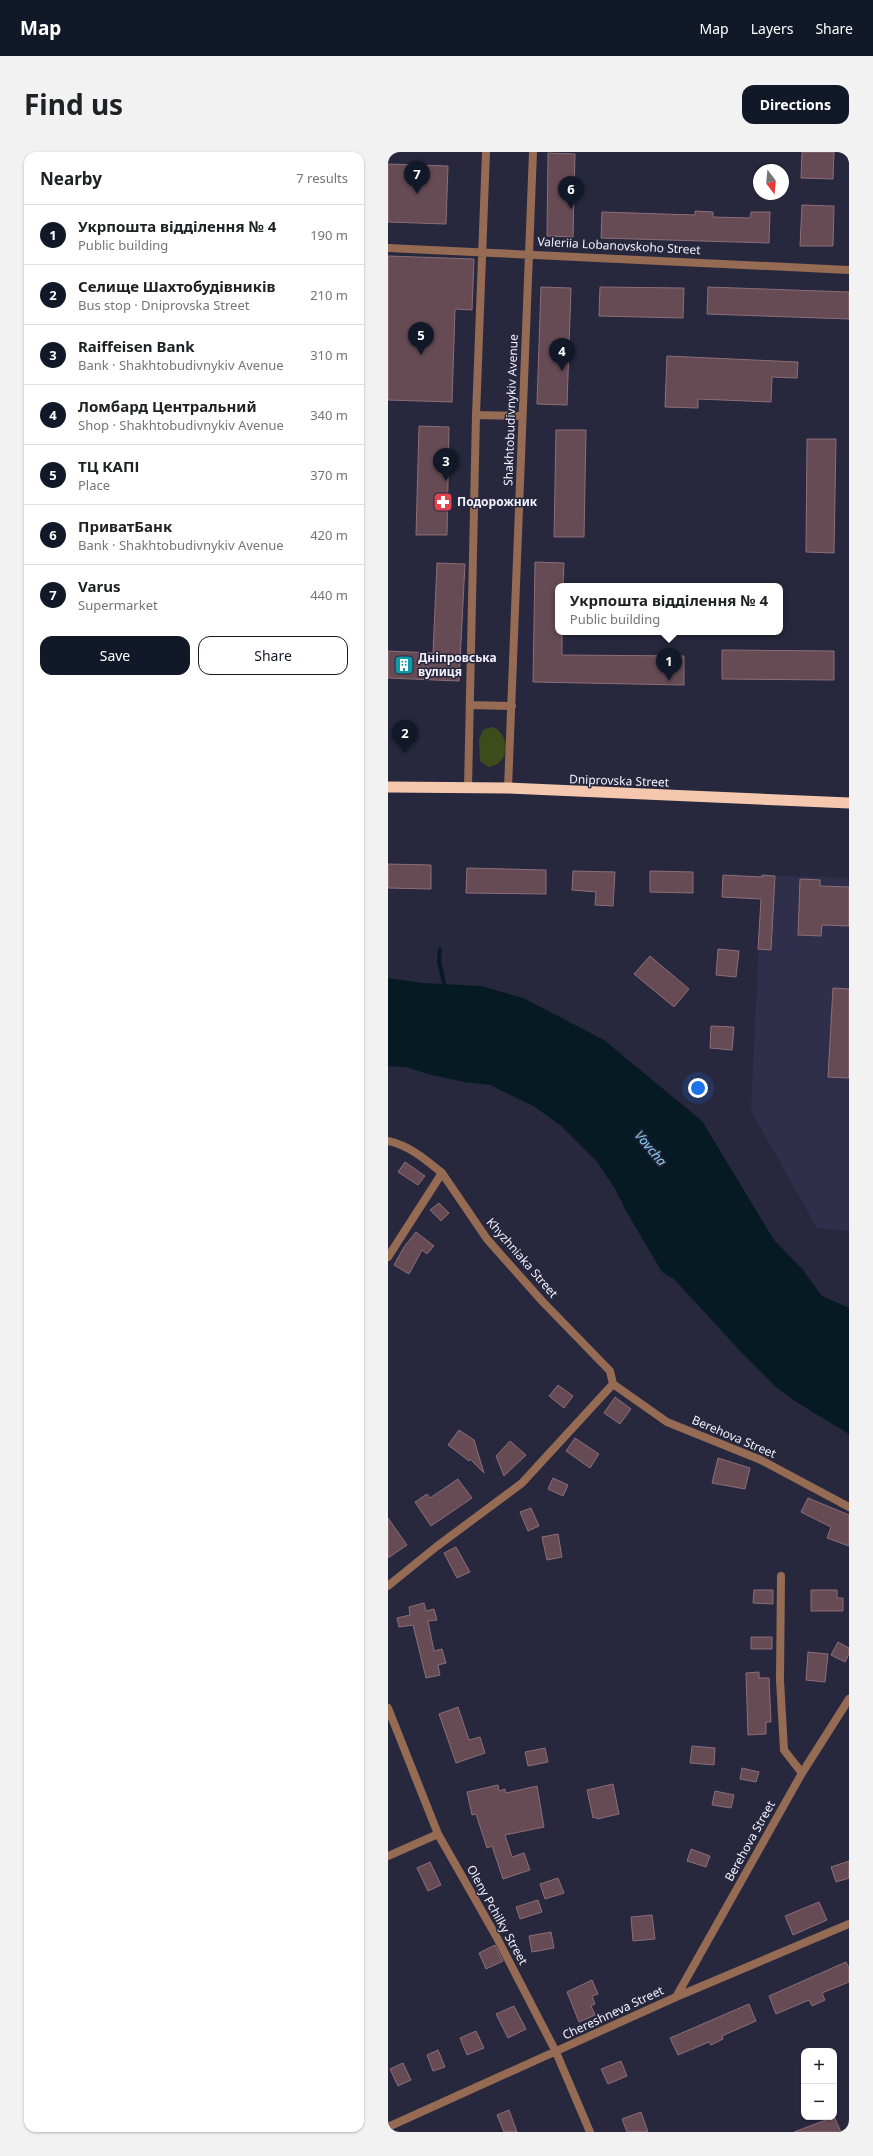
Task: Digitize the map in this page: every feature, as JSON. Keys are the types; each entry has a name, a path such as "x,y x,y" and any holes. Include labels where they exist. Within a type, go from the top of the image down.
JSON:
{"highway":[{"name":"Dniprovska Street","path":"388,787 508,788 849,803"}],"street":[{"path":"468,788 476,415 486,152"},
{"name":"Shakhtobudivnykiv Avenue","path":"508,788 533,152"},
{"name":"Valeriia Lobanovskoho Street","path":"388,248 849,270"},
{"path":"476,415 522,416"},
{"path":"470,705 512,706"},
{"name":"Khyzhniaka Street","path":"388,1141 399,1144 420,1154 442,1172 487,1239 542,1301 610,1371 613,1384"},
{"path":"388,1257 442,1172"},
{"path":"388,1586 436,1547 522,1482 613,1384"},
{"name":"Berehova Street","path":"613,1384 667,1422 761,1460 849,1506"},
{"path":"781,1576 780,1680 784,1750 802,1773"},
{"name":"Berehova Street","path":"676,1997 802,1773 849,1699"},
{"name":"Oleny Pchilky Street","path":"388,1708 438,1834 496,1936 556,2052 590,2132"},
{"path":"388,1856 438,1834"},
{"name":"Chereshneva Street","path":"388,2127 676,1997 849,1924"}],"shaded area":[{"path":"762,875 849,878 849,1231 817,1228 751,1111"}],"green space":[{"path":"491,727 497,729 501,734 506,747 502,760 496,765 488,767 480,761 479,740 483,730"}],"water":[{"name":"Vovcha","path":"388,978 422,983 481,986 523,998 604,1040 702,1121 774,1240 802,1269 822,1296 849,1308 849,1434 793,1400 775,1386 742,1353 674,1279 662,1272 625,1209 614,1187 597,1162 560,1125 535,1107 490,1085 464,1082 428,1074 406,1067 388,1066"}],"building":[{"path":"802,152 834,152 833,179 801,178"},
{"path":"548,153 575,154 573,237 547,236"},
{"path":"388,164 448,166 446,224 388,222"},
{"path":"802,205 834,206 833,246 800,246"},
{"path":"695,211 713,212 713,217 750,218 751,212 770,212 769,243 601,238 602,212 695,215"},
{"path":"388,256 474,259 472,310 455,309 452,402 388,400"},
{"path":"541,287 571,288 567,405 537,404"},
{"path":"600,287 684,288 683,318 599,316"},
{"path":"708,287 849,292 849,319 707,314"},
{"path":"667,356 798,362 797,378 772,377 771,402 698,399 698,408 665,407"},
{"path":"419,426 449,427 447,535 416,535"},
{"path":"556,430 586,430 584,537 554,537"},
{"path":"807,439 836,439 834,553 806,552"},
{"path":"535,562 564,563 563,583 555,583 555,635 562,635 562,655 684,656 684,685 533,682"},
{"path":"437,563 465,564 459,681 388,678 388,651 433,653"},
{"path":"722,650 834,651 834,680 722,679"},
{"path":"388,864 431,865 431,889 388,888"},
{"path":"467,868 546,870 546,894 466,893"},
{"path":"573,871 615,872 613,906 595,905 596,892 572,890"},
{"path":"650,871 693,872 693,893 650,892"},
{"path":"723,875 762,877 762,875 775,876 771,950 758,949 761,899 722,897"},
{"path":"800,879 820,880 820,886 849,887 849,926 822,925 821,936 798,935"},
{"path":"718,949 739,951 736,977 716,975"},
{"path":"650,956 689,989 674,1007 634,974"},
{"path":"833,988 849,989 849,1078 828,1077"},
{"path":"711,1026 734,1027 732,1050 710,1048"},
{"path":"405,1162 425,1176 418,1185 398,1172"},
{"path":"439,1203 449,1213 441,1221 430,1210"},
{"path":"416,1232 434,1246 427,1254 422,1250 409,1274 394,1265 404,1247"},
{"path":"558,1385 573,1396 564,1408 549,1396"},
{"path":"615,1397 631,1409 620,1424 604,1413"},
{"path":"459,1430 474,1440 484,1473 470,1459 469,1461 448,1445"},
{"path":"575,1438 599,1454 590,1468 566,1451"},
{"path":"510,1441 526,1455 504,1476 496,1456"},
{"path":"718,1458 750,1468 745,1489 712,1483"},
{"path":"553,1478 568,1485 563,1496 548,1489"},
{"path":"458,1479 472,1498 431,1526 415,1502 427,1494 430,1498"},
{"path":"808,1498 849,1515 849,1546 827,1538 831,1527 801,1512"},
{"path":"531,1508 539,1526 528,1531 520,1512"},
{"path":"388,1518 407,1545 388,1558"},
{"path":"558,1534 562,1557 547,1560 542,1537"},
{"path":"456,1547 470,1572 457,1578 444,1553"},
{"path":"754,1590 773,1590 773,1604 753,1603"},
{"path":"811,1590 837,1590 837,1598 843,1598 843,1611 811,1611"},
{"path":"424,1603 426,1611 434,1609 437,1620 428,1621 434,1651 442,1649 446,1663 438,1665 440,1675 426,1678 413,1625 399,1627 397,1618 410,1615 409,1607"},
{"path":"751,1637 772,1637 772,1649 751,1649"},
{"path":"838,1642 849,1648 849,1654 845,1662 831,1655"},
{"path":"808,1652 828,1654 825,1682 806,1680"},
{"path":"759,1672 759,1678 769,1678 771,1722 766,1722 766,1734 748,1735 746,1673"},
{"path":"458,1707 469,1740 480,1737 485,1753 456,1763 439,1714"},
{"path":"692,1746 715,1748 714,1765 690,1763"},
{"path":"545,1748 548,1762 528,1766 525,1752"},
{"path":"742,1768 759,1772 756,1782 740,1779"},
{"path":"613,1784 619,1814 597,1819 596,1817 593,1818 587,1790"},
{"path":"498,1785 499,1791 505,1789 506,1793 537,1786 544,1827 505,1835 512,1857 524,1853 530,1870 503,1879 492,1846 487,1848 476,1814 472,1815 467,1792"},
{"path":"715,1791 734,1795 731,1808 712,1805"},
{"path":"691,1849 710,1856 706,1867 687,1861"},
{"path":"849,1861 849,1878 836,1882 831,1867"},
{"path":"430,1862 441,1885 428,1891 417,1868"},
{"path":"558,1878 564,1893 545,1899 540,1884"},
{"path":"538,1900 542,1912 520,1919 516,1907"},
{"path":"819,1902 827,1920 793,1935 785,1916"},
{"path":"652,1915 655,1939 633,1941 631,1917"},
{"path":"551,1932 554,1948 532,1952 529,1936"},
{"path":"495,1945 503,1961 486,1969 479,1953"},
{"path":"846,1962 849,1968 849,1982 822,1993 825,2000 812,2006 809,2000 776,2014 769,1996"},
{"path":"592,1980 598,1994 592,1996 595,2004 591,2006 595,2015 579,2022 567,1992"},
{"path":"749,2004 756,2021 722,2036 723,2039 711,2045 709,2042 678,2055 670,2038"},
{"path":"514,2006 526,2029 508,2038 496,2014"},
{"path":"476,2031 484,2048 467,2055 460,2038"},
{"path":"438,2050 445,2067 433,2071 427,2055"},
{"path":"621,2061 627,2076 608,2084 601,2069"},
{"path":"403,2063 411,2080 398,2086 390,2069"},
{"path":"509,2110 517,2132 504,2132 497,2115"},
{"path":"641,2112 648,2132 627,2132 622,2119"},
{"path":"826,2120 836,2120 841,2132 794,2132"}],"waterway":[{"path":"440,950 439,961 444,983"}],"place":[{"name":"Varus","path":"417,194"},
{"name":"ПриватБанк","path":"571,209"},
{"name":"ТЦ КАПІ","path":"421,355"},
{"name":"Ломбард Центральний","path":"562,371"},
{"name":"Raiffeisen Bank","path":"446,481"},
{"name":"Подорожник","path":"443,502"},
{"name":"Дніпровська вулиця","path":"404,665"},
{"name":"Укрпошта відділення № 4","path":"669,681"},
{"name":"Селище Шахтобудівників","path":"405,753"}]}
